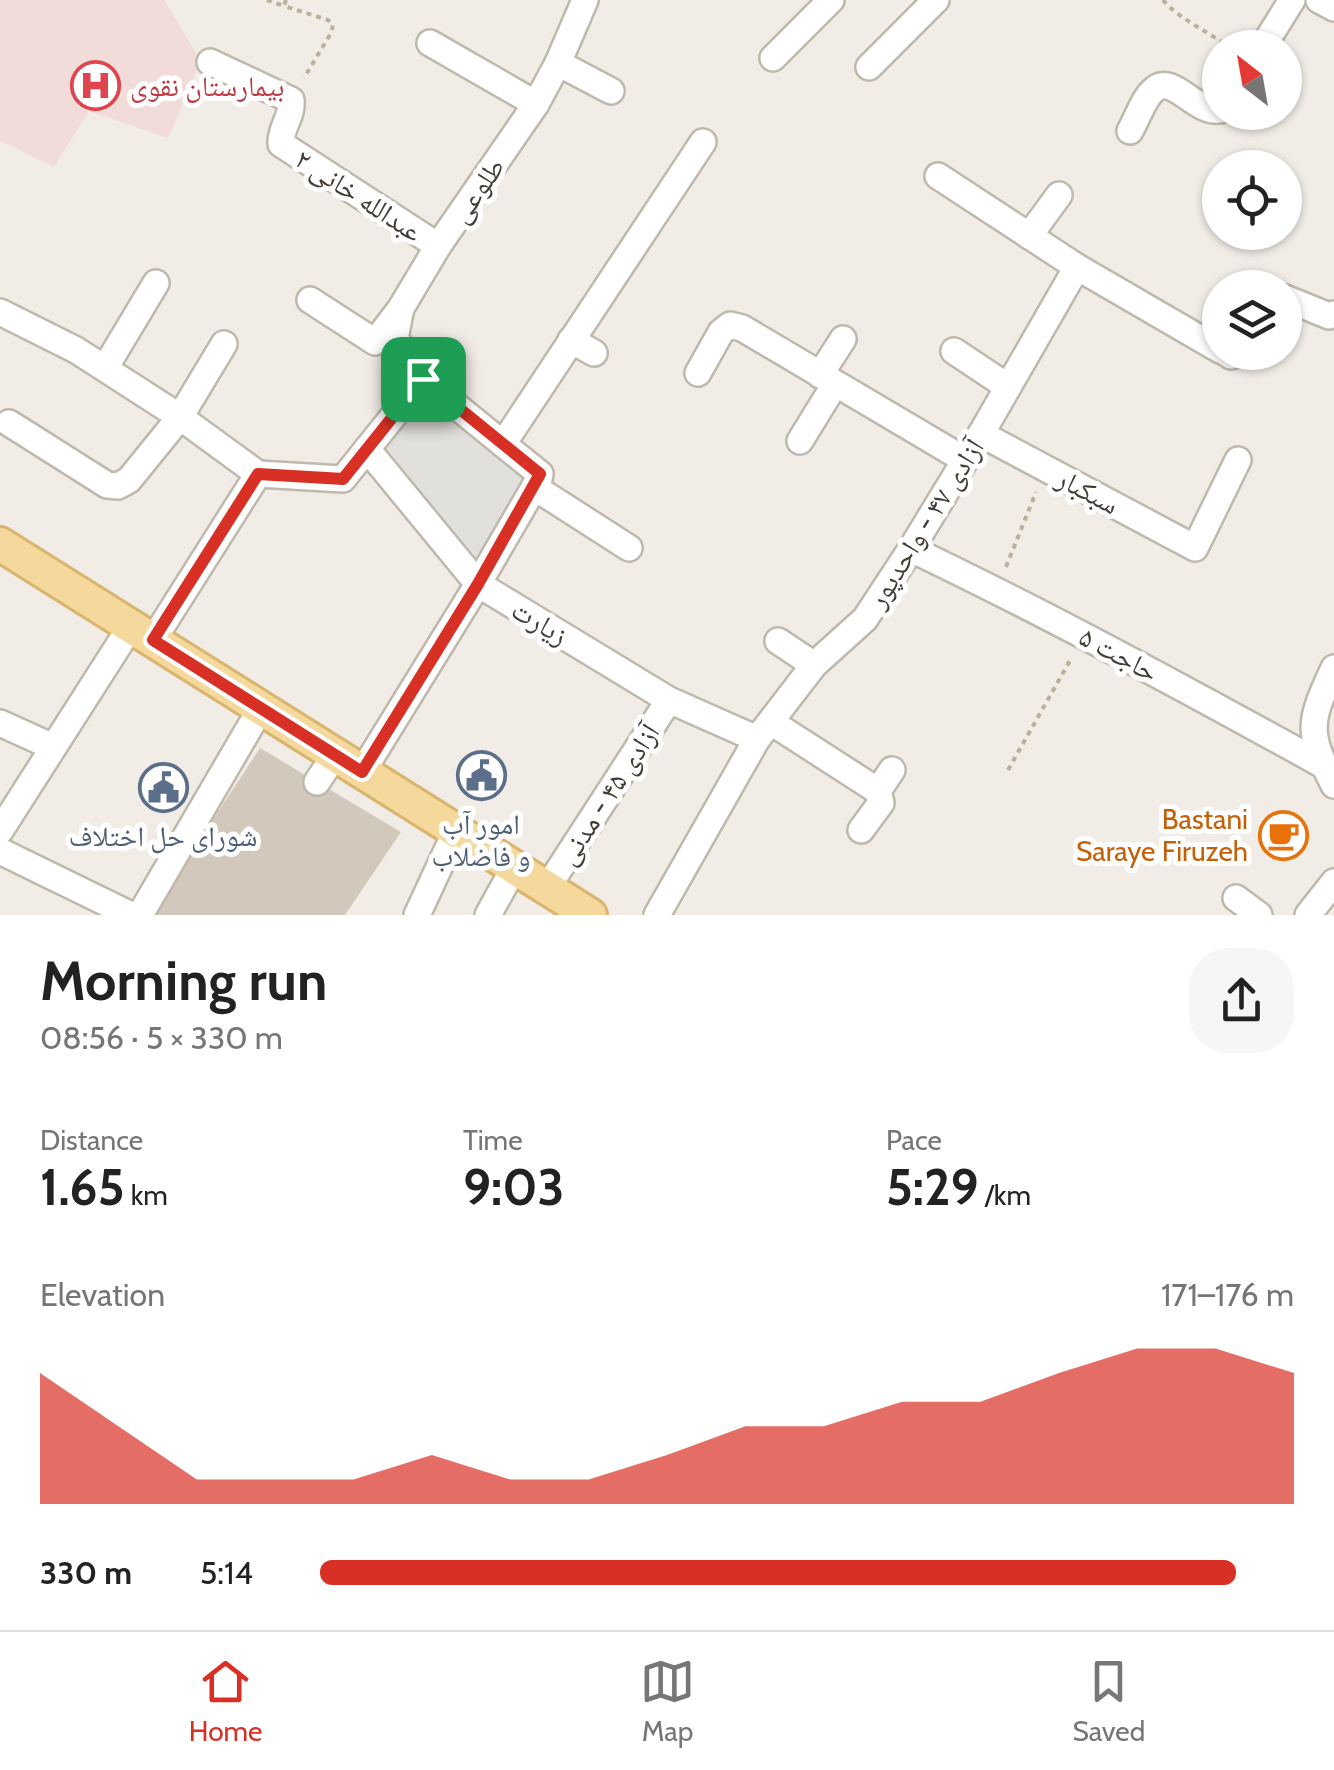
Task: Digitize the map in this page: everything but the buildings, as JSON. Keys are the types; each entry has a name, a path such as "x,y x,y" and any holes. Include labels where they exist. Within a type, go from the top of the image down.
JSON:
{"main road":[{"path":"0,544 261,708 338,770 456,830 590,915"}],"street":[{"name":"طلوعی","path":"310,300 376,342 536,104 585,0"},
{"path":"773,58 831,0"},
{"path":"869,67 936,0"},
{"path":"1273,30 1292,0"},
{"path":"1319,0 1334,8"},
{"path":"430,43 536,104"},
{"path":"210,62 291,100"},
{"path":"558,63 611,91"},
{"path":"1130,131 1152,90 1160,85 1169,84 1202,107"},
{"name":"عبدالله خانی ۲","path":"291,100 281,144 438,246"},
{"path":"503,444 703,142"},
{"path":"938,176 1076,267 1202,339"},
{"path":"1029,236 1059,195"},
{"name":"آزادی ۴۷ - واحدپور","path":"657,915 764,731 814,665 865,619 911,549 1076,267"},
{"path":"105,368 156,282"},
{"path":"1302,305 1330,316 1334,314"},
{"path":"338,770 478,584 540,474 423,379 395,338 401,308"},
{"path":"0,312 105,368 180,416 258,474 343,479 423,379"},
{"path":"698,373 721,332 730,326 742,328 965,460"},
{"path":"800,442 843,339"},
{"path":"571,340 594,353"},
{"path":"9,423 107,486 118,486 129,480 180,416 224,344"},
{"path":"954,351 1008,387"},
{"name":"سبکبار","path":"981,434 1196,548 1238,460"},
{"name":"زیارت","path":"367,449 478,584 669,700 764,731 885,781 882,804 868,829"},
{"path":"0,832 53,747 258,474"},
{"path":"534,487 629,548"},
{"name":"حاجت ۵","path":"911,549 1084,636 1329,775"},
{"path":"778,641 814,665"},
{"path":"1329,775 1313,731 1314,712 1334,668"},
{"name":"آزادی ۴۵ - مدنی","path":"546,888 669,700"},
{"path":"140,915 261,708"},
{"path":"0,723 53,747"},
{"path":"417,915 456,830"},
{"path":"0,851 130,915"},
{"path":"488,915 514,868"},
{"path":"1308,915 1331,891"},
{"path":"1236,898 1259,915"}],"path":[{"path":"267,0 285,3 333,25 291,100"},
{"path":"1162,0 1174,12 1206,30"},
{"path":"996,590 1046,468"},
{"path":"1008,770 1084,636"}],"shaded area":[{"name":"بیمارستان نقوی","path":"0,0 164,0 201,61 168,138 89,111 54,167 0,141"},
{"path":"425,396 526,482 476,565 382,453"}],"place":[{"name":"بیمارستان نقوی","path":"95,86"},
{"name":"امور آب و فاضلاب","path":"481,776"},
{"name":"شورای حل اختلاف","path":"163,788"},
{"name":"Bastani Saraye Firuzeh","path":"1283,835"}],"route":[{"path":"423,379 540,474 478,584 362,772 153,640 258,474 343,479 423,379"}]}
